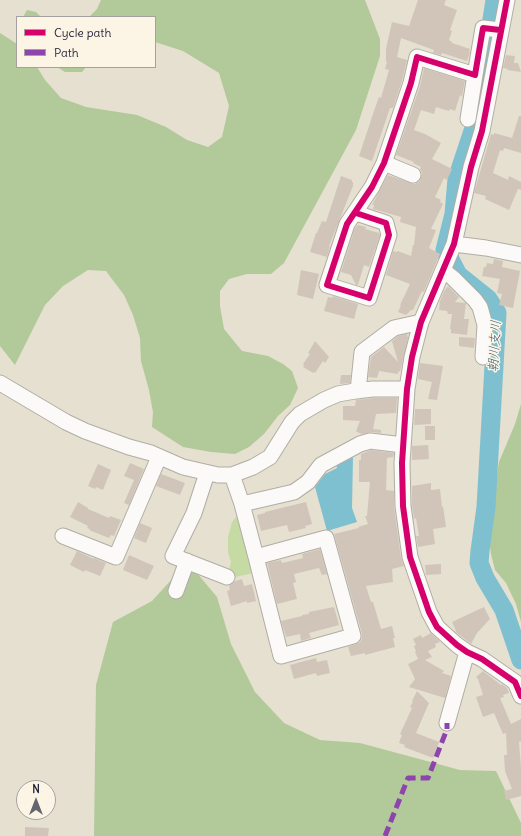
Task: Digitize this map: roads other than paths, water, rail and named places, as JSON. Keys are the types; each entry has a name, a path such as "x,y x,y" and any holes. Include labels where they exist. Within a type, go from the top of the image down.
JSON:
{"street":[{"path":"507,0 500,30 482,131 471,167 449,257 421,322 412,357 407,389 402,463 403,506 410,557 429,612 437,627 446,636 467,652 482,659 515,682 521,696"},
{"path":"468,119 483,28 500,30"},
{"path":"356,213 386,223 389,235 369,298 328,285 347,224 356,213 372,187 384,162 411,83 417,57 475,75"},
{"path":"384,162 413,175"},
{"path":"449,257 486,248 521,255"},
{"path":"449,257 452,278 475,300 480,307 485,325 483,357"},
{"path":"358,391 362,352 394,328 421,322"},
{"path":"0,383 66,422 85,431 183,467 207,473 232,475 253,467 270,457 292,422 300,414 312,406 338,394 358,391 407,389"},
{"path":"242,504 294,492 308,482 321,466 360,444 370,441 403,445"},
{"path":"63,536 116,558 159,457"},
{"path":"207,473 194,513 173,556 227,577"},
{"path":"232,475 242,504 281,656 353,636 326,538 256,558"},
{"path":"176,591 187,562"},
{"path":"447,724 467,652"}],"water":[{"path":"353,457 352,508 357,522 327,531 315,487 325,474 337,468 336,462 345,458 347,460"}],"waterway":[{"name":"朝川支川","path":"495,0 476,122 457,179 454,214 445,250 458,275 488,299 497,313 486,507 479,563 485,578 504,610 521,660"}]}
